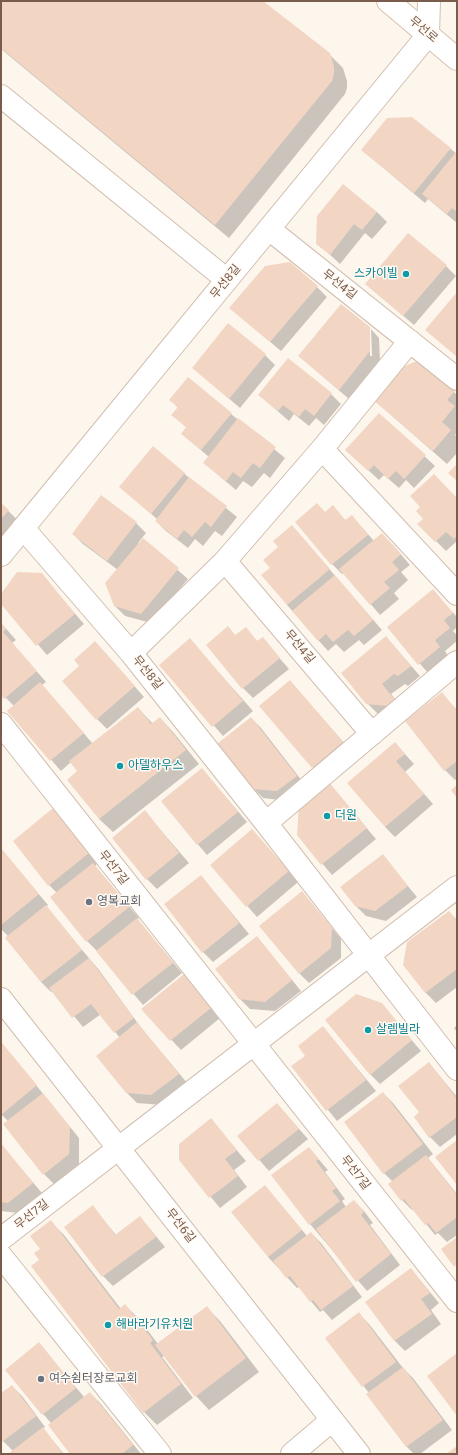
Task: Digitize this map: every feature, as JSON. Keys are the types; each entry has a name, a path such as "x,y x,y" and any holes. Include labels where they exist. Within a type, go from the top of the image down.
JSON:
{"street":[{"name":"무선로","path":"388,1 457,59"},
{"path":"428,35 429,1"},
{"name":"무선8길","path":"1,555 428,35"},
{"path":"5,107 227,280"},
{"name":"무선4길","path":"269,229 457,379"},
{"path":"131,653 225,561 322,449 410,341"},
{"path":"322,449 457,594"},
{"name":"무선8길","path":"23,528 131,653 266,823"},
{"name":"무선4길","path":"225,561 372,734"},
{"path":"457,662 266,823 457,1069"},
{"name":"무선7길","path":"1,724 253,1045 457,1301"},
{"name":"무선7길","path":"1,1239 457,887"},
{"name":"무선6길","path":"1,999 359,1454"},
{"path":"1,1256 160,1454"},
{"path":"292,1454 332,1420"}],"building":[{"path":"1,1 263,1 330,53 334,67 334,74 332,81 215,225 1,48"},
{"path":"412,117 451,148 414,193 361,150 387,118"},
{"path":"456,152 457,212 452,208 447,214 422,194"},
{"path":"343,184 377,212 362,230 354,224 330,255 316,244 317,216"},
{"name":"스카이빌","path":"408,233 447,265 403,316 365,284"},
{"path":"290,262 318,286 270,342 229,308 265,266"},
{"path":"457,292 457,357 425,330"},
{"path":"341,304 370,327 370,351 339,390 298,356"},
{"path":"228,323 266,354 229,399 192,368"},
{"path":"288,358 332,393 314,416 305,409 299,417 283,405 278,411 258,395"},
{"path":"414,362 422,363 455,391 447,400 455,406 442,422 451,430 433,451 373,400 401,368"},
{"path":"188,377 232,413 201,450 181,434 186,427 171,415 178,407 169,400"},
{"path":"379,413 426,455 404,479 396,471 388,479 374,465 368,471 345,450"},
{"path":"238,418 276,447 260,468 253,463 241,478 233,472 226,481 203,463"},
{"path":"153,446 185,473 151,514 119,487"},
{"path":"457,464 457,481 448,473"},
{"path":"434,474 457,498 457,536 454,539 446,532 435,542 417,524 423,519 416,511 420,507 410,496"},
{"path":"189,477 227,506 211,527 205,522 192,537 184,530 177,539 155,521"},
{"path":"101,495 137,522 107,561 72,534"},
{"path":"1,503 9,510 1,519"},
{"path":"317,503 325,512 333,505 345,520 352,515 368,535 331,565 295,522"},
{"path":"292,525 330,569 287,605 261,575 270,568 263,560 278,547 273,541"},
{"path":"382,533 401,554 392,562 399,570 384,582 390,588 370,605 339,569"},
{"path":"143,538 179,568 141,614 114,606 105,583"},
{"path":"17,572 42,573 75,614 36,646 1,604 1,594"},
{"path":"335,575 373,620 354,636 348,630 333,642 326,634 318,641 292,611"},
{"path":"433,589 453,613 444,620 450,628 435,640 440,647 418,665 387,627"},
{"path":"1,623 6,629 3,632 37,671 4,699 1,695"},
{"path":"228,626 235,635 246,627 257,641 263,637 280,658 242,689 206,645"},
{"path":"386,636 411,666 398,676 394,674 382,684 395,700 387,706 366,704 341,673"},
{"path":"190,638 243,701 212,727 159,665"},
{"path":"95,641 135,686 96,720 62,681 79,666 74,660"},
{"path":"290,680 343,742 312,768 259,706"},
{"path":"40,682 84,733 50,761 7,711"},
{"path":"442,692 457,711 457,761 444,771 405,721"},
{"name":"아델하우스","path":"138,707 151,724 160,717 186,750 99,819 67,780 77,771 69,761"},
{"path":"251,717 297,776 277,791 252,789 217,744"},
{"path":"395,742 405,754 396,761 424,794 385,827 347,783"},
{"path":"202,768 238,812 197,845 161,801"},
{"name":"더원","path":"328,781 367,828 321,865 297,835 299,804"},
{"path":"457,785 457,798 451,790"},
{"path":"53,808 89,853 48,886 13,841"},
{"path":"145,810 179,853 146,880 112,838"},
{"path":"252,829 289,871 246,907 210,865"},
{"path":"1,848 39,894 1,925"},
{"path":"383,854 408,886 375,911 355,906 340,887"},
{"name":"영복교회","path":"93,863 129,907 86,942 50,897"},
{"path":"201,875 239,923 202,953 164,904"},
{"path":"302,891 332,928 331,948 299,974 259,926"},
{"path":"46,905 82,950 41,982 5,938"},
{"path":"449,911 457,921 457,969 425,993 403,965 407,942"},
{"path":"137,918 173,963 132,995 96,951"},
{"path":"257,936 292,980 265,1002 239,999 215,969"},
{"path":"89,958 134,1018 114,1033 91,1004 72,1018 49,988"},
{"path":"184,974 211,1008 170,1041 141,1009"},
{"name":"살렘빌라","path":"356,994 382,1003 412,1040 370,1075 325,1020"},
{"path":"137,1022 179,1074 151,1095 126,1093 96,1056"},
{"path":"323,1026 366,1080 326,1111 291,1066 305,1056 298,1046"},
{"path":"1,1042 37,1085 1,1115"},
{"path":"429,1062 457,1099 457,1117 429,1138 414,1117 419,1112 398,1086"},
{"path":"383,1092 423,1144 383,1174 344,1122"},
{"path":"43,1093 70,1127 69,1154 43,1175 3,1124"},
{"path":"277,1103 299,1129 258,1161 237,1136"},
{"path":"211,1118 237,1150 225,1159 238,1176 209,1198 179,1160 179,1144"},
{"path":"457,1140 457,1185 435,1157"},
{"path":"1,1143 33,1183 8,1203 1,1202"},
{"path":"309,1147 319,1159 316,1161 336,1188 332,1191 340,1201 309,1225 271,1175"},
{"path":"426,1155 457,1195 457,1217 436,1233 428,1223 425,1225 404,1199 401,1201 388,1184"},
{"path":"265,1185 302,1230 268,1257 231,1212"},
{"path":"354,1200 364,1212 361,1215 391,1254 356,1282 316,1229"},
{"path":"93,1205 115,1235 140,1216 156,1237 102,1277 64,1227"},
{"name":"해바라기유치원","path":"51,1220 119,1309 125,1304 153,1340 150,1343 181,1384 143,1413 31,1266 39,1260 34,1253 40,1249 30,1236"},
{"path":"311,1232 353,1286 321,1310 313,1300 310,1302 290,1276 286,1278 273,1261"},
{"path":"457,1237 457,1264 454,1267 441,1249"},
{"path":"411,1268 430,1293 421,1299 432,1314 394,1341 365,1302"},
{"path":"207,1306 246,1358 195,1397 155,1345"},
{"path":"359,1312 396,1362 362,1387 325,1338"},
{"name":"여수쉼터장로교회","path":"39,1342 76,1388 42,1415 5,1370"},
{"path":"457,1353 457,1416 427,1376"},
{"path":"403,1367 443,1420 406,1447 366,1394"},
{"path":"12,1385 36,1416 2,1442 1,1393"},
{"path":"90,1392 133,1445 122,1454 70,1454 48,1425"},
{"path":"43,1427 63,1454 8,1454"},
{"path":"457,1446 457,1454 446,1454"}],"place":[{"name":"스카이빌","path":"406,274"},
{"name":"아델하우스","path":"120,766"},
{"name":"더원","path":"327,816"},
{"name":"영복교회","path":"89,902"},
{"name":"살렘빌라","path":"368,1030"},
{"name":"해바라기유치원","path":"108,1325"},
{"name":"여수쉼터장로교회","path":"41,1379"}]}
